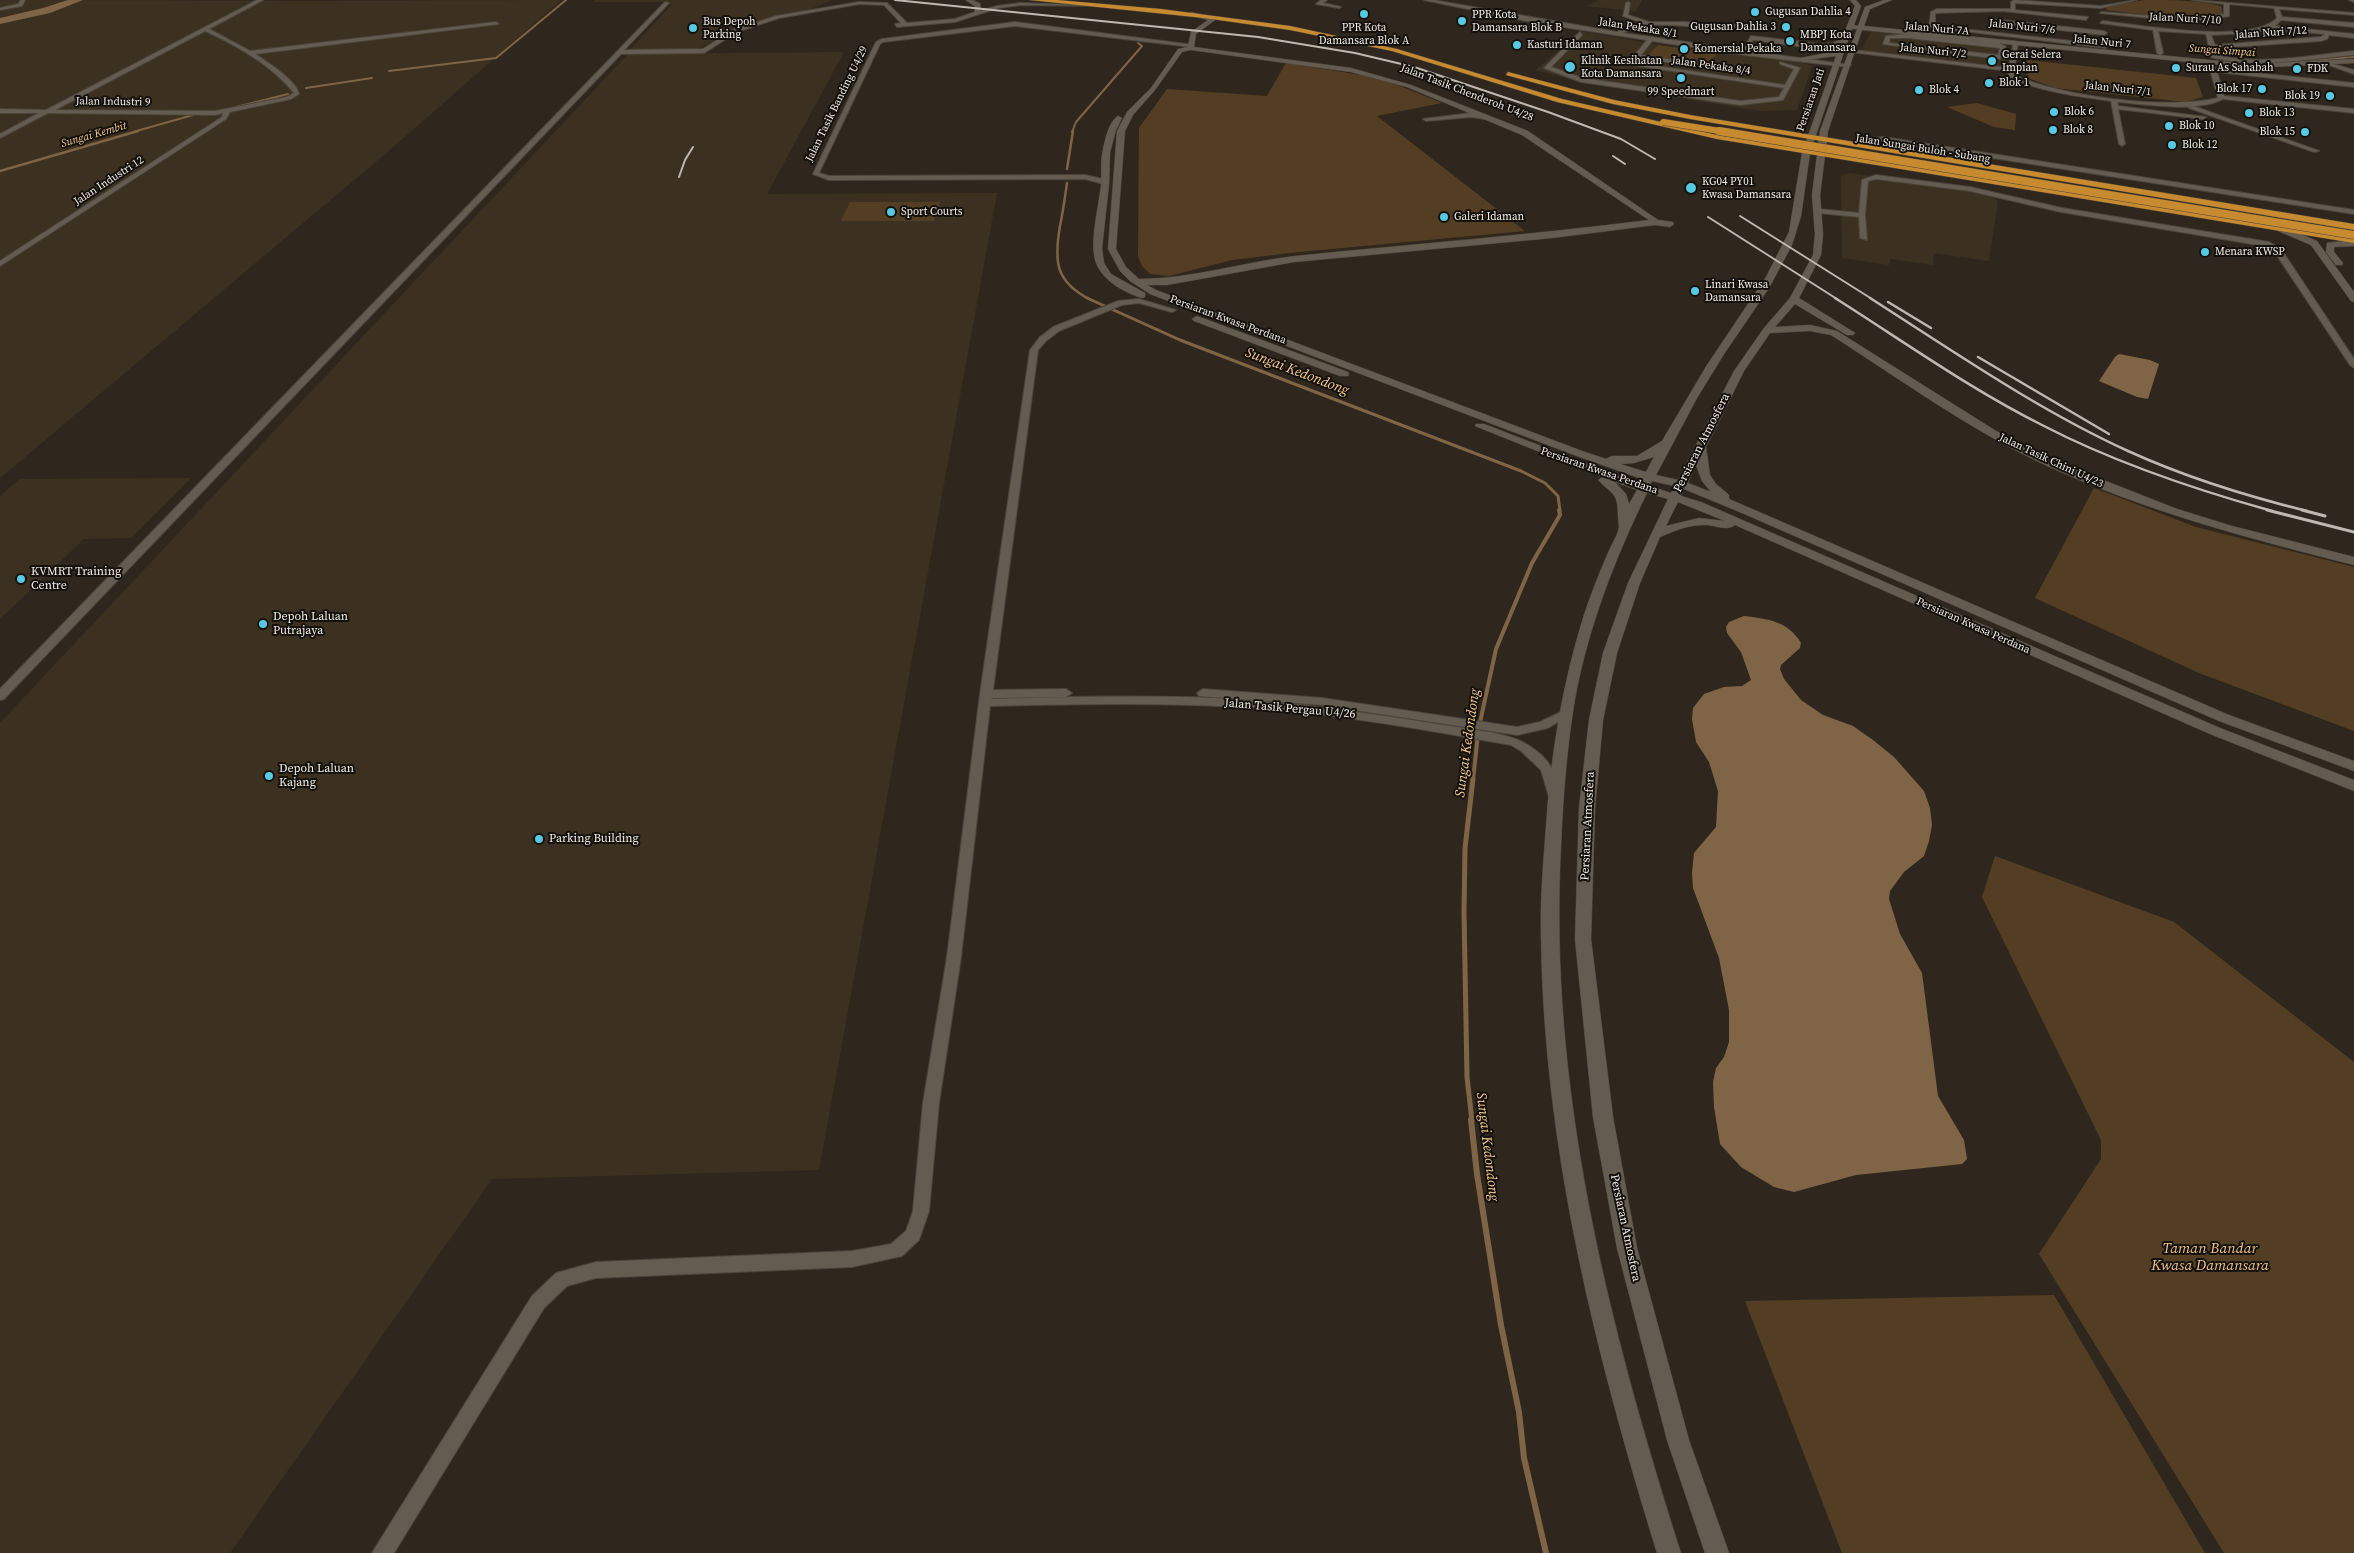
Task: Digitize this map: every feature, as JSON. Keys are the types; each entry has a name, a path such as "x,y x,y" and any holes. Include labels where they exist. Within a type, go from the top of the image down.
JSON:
{"highway":[{"name":"Jalan Sungai Buloh - Subang","path":"1033,0 1190,14 1247,22 1373,45 1425,58 1536,93 1651,124 1774,147 1805,156 1821,154 2354,242"},
{"path":"1081,0 1212,12 1299,25 1400,46 1483,68"},
{"name":"Jalan Sungai Buloh - Subang","path":"2354,227 1863,145 1823,135 1810,137 1613,102 1496,71 1520,82 1581,99 1668,118 2354,231"},
{"name":"Jalan Sungai Buloh - Subang","path":"1519,87 1663,122 2354,236"},
{"path":"1768,130 1814,126"},
{"path":"1762,145 1778,143 1782,140 1768,130"},
{"path":"1854,160 1846,152 1856,148 1881,148"},
{"path":"1819,164 1840,161 1876,163"}],"main road":[{"path":"1846,0 1856,1 1868,8 1889,0"},
{"name":"Persiaran Jati","path":"1805,156 1835,63 1858,6 1856,1"},
{"name":"Persiaran Jati","path":"1823,135 1868,8"},
{"path":"1190,14 1207,17 1212,20 1193,33 1191,47"},
{"path":"1191,47 1199,41 1200,33 1217,22 1247,22"},
{"path":"1849,28 1862,26 1991,37"},
{"path":"1862,26 1880,28"},
{"name":"Jalan Nuri 7","path":"1991,37 2016,44 2077,49 2107,49 2126,54 2191,61 2212,66"},
{"name":"Jalan Tasik Chenderoh U4/28","path":"1199,41 1211,48 1333,64 1374,72 1417,84 1534,132 1667,218 1670,224"},
{"name":"Persiaran Kwasa Perdana","path":"1175,44 1120,114 1112,130 1106,152 1106,184 1098,248 1100,263 1107,276 1125,287 1574,458 1646,483 1746,510 1988,617 2224,718 2354,766"},
{"path":"1191,47 1211,48"},
{"name":"Jalan Tasik Chenderoh U4/28","path":"1191,47 1367,73 1408,86 1531,136 1654,219 1655,222"},
{"name":"Persiaran Kwasa Perdana","path":"1174,305 1135,281 1116,262 1112,248 1122,131 1130,114 1153,89 1180,50 1191,47"},
{"path":"1798,59 1840,53"},
{"path":"1798,59 1824,66 1832,73"},
{"path":"2313,64 2342,65 2354,61"},
{"path":"2212,66 2229,64 2276,66 2328,63 2342,65"},
{"name":"Persiaran Atmosfera","path":"1717,1553 1678,1440 1627,1248 1603,1117 1583,939 1587,808 1596,720 1610,653 1634,583 1677,490 1739,371 1768,330 1794,299 1817,255 1819,234 1816,195 1823,135"},
{"path":"1669,1553 1633,1442 1586,1247 1562,1115 1553,1024 1549,936 1555,803 1565,714 1580,647 1603,577 1624,527 1669,439 1713,363 1770,279 1795,225 1805,156"},
{"path":"1135,281 1167,282 1241,266 1529,240 1655,222 1670,224"},
{"path":"1174,305 1171,294 1172,289 1178,285 1264,268 1660,227 1670,224"},
{"path":"2281,229 2314,243 2354,299"},
{"path":"2354,242 2336,243 2330,245 2329,248 2354,284"},
{"name":"Jalan Tasik Chini U4/23","path":"1794,299 2004,430 2060,460 2125,487 2192,510 2266,532 2354,553"},
{"name":"Jalan Tasik Chini U4/23","path":"1768,330 1810,328 1834,333 1992,433 2046,461 2173,512 2228,529 2354,561"},
{"path":"1574,458 1641,459 1650,456 1669,439"},
{"path":"1700,446 1702,472 1707,481 1714,490 1746,510"},
{"path":"1574,458 1620,491 1624,527"},
{"name":"Persiaran Kwasa Perdana","path":"1677,490 1765,534 2205,727 2354,786"},
{"path":"1655,535 1680,523 1697,520 1717,522 1765,534"}],"street":[{"path":"8,0 15,0"},
{"path":"0,9 20,5 23,0"},
{"path":"0,136 261,0"},
{"path":"968,0 978,5 977,12 974,15"},
{"path":"1325,0 1318,3 1338,7"},
{"name":"Jalan Pekaka 8/1","path":"1426,0 1524,20 1616,35 1648,43 1848,65"},
{"path":"2101,10 2135,0"},
{"path":"2194,0 2354,14"},
{"path":"2043,1 2044,14"},
{"path":"2013,11 2013,2 2043,1 2101,10 2200,20 2227,15 2226,3"},
{"path":"0,696 667,3"},
{"path":"619,52 704,51 725,36 746,27 788,15 852,4 882,3 905,24"},
{"path":"1628,3 1625,16 1648,24"},
{"path":"852,4 878,8 886,12 897,25 942,22 997,8 1032,4 1138,8"},
{"path":"2309,4 2318,7 2320,11"},
{"path":"2276,7 2280,18"},
{"path":"1991,37 1992,9 2086,18"},
{"name":"Jalan Nuri 7/6","path":"1992,9 1934,11 1932,27 1991,37 2107,49"},
{"path":"2101,10 2107,49"},
{"path":"2270,27 2280,18 2354,25"},
{"path":"1524,20 1518,23 1648,43"},
{"path":"1991,21 2104,33"},
{"name":"Jalan Nuri 7/10","path":"2103,23 2208,33 2270,27 2354,36"},
{"path":"204,29 248,53 496,24"},
{"path":"1616,35 1631,27 1648,24 1685,24 1730,28 1738,25"},
{"name":"Jalan Tasik Banding U4/29","path":"1106,184 1101,180 1085,178 829,178 818,176 815,173 879,42 998,25 1028,25 1191,47"},
{"path":"2155,28 2160,53"},
{"path":"2208,33 2213,47 2213,56 2220,59 2262,60 2354,52"},
{"name":"Jalan Nuri 7/12","path":"2213,47 2321,39 2325,38 2328,33"},
{"path":"1580,34 1547,68 1581,80 1655,88 1744,103 1781,98 1797,68 1733,58"},
{"name":"Jalan Nuri 7A","path":"1902,35 2001,46 2003,47 2002,53 1999,57 1886,44 1888,37 1902,35"},
{"path":"1744,53 1751,38 1820,46 1834,45 1845,40"},
{"path":"1638,56 1648,43"},
{"path":"2012,70 2016,44"},
{"path":"1712,77 1728,51"},
{"name":"Jalan Nuri 7/2","path":"1852,52 1924,58 2012,70"},
{"name":"Jalan Industri 9","path":"0,111 227,112 289,98 298,94 268,66 248,53"},
{"name":"Jalan Nuri 7A","path":"2002,53 2013,55"},
{"path":"1638,56 1721,62"},
{"name":"Jalan Pekaka 8/4","path":"1638,56 1632,62 1637,66 1669,73 1787,87"},
{"path":"2342,65 2354,72"},
{"path":"2354,84 2212,66 2222,97 2354,111"},
{"name":"Jalan Nuri 7/1","path":"2012,70 2011,76 2018,81 2046,90 2186,106 2210,104 2222,97"},
{"path":"2114,98 2122,144"},
{"path":"2186,106 2316,151"},
{"path":"2115,107 2202,117 2216,116"},
{"name":"Jalan Industri 12","path":"0,264 224,118 227,112"},
{"path":"1426,119 1470,112"},
{"path":"1959,152 1946,152 1863,140 1883,140 2354,212"},
{"name":"Jalan Tasik Banding U4/29","path":"1085,178 1106,172"},
{"path":"1864,238 1862,215 1865,180 1876,177 2037,202 2061,210 2266,244 2277,249 2354,365"},
{"path":"1818,211 1862,215"},
{"path":"1121,303 1128,295 1125,287"},
{"path":"382,1553 538,1302 562,1279 596,1270 871,1256 896,1251 913,1235 921,1211 931,1103 954,958 985,698 1030,362 1034,350 1043,339 1072,322 1121,303 1139,301 1174,305"},
{"name":"Jalan Tasik Pergau U4/26","path":"985,698 1216,702 1406,718 1515,737 1565,714"},
{"name":"Jalan Tasik Pergau U4/26","path":"1515,737 1547,768 1555,803"}],"shaded area":[{"path":"0,0 561,0 391,149 0,478"},
{"name":"Bus Depoh Parking","path":"595,0 832,0 811,9 757,21 726,33 701,48 693,50 630,50 672,4 661,2 592,2"},
{"path":"1599,0 1642,0 1636,11 1585,6"},
{"path":"1872,30 2007,45 2007,68 1861,51"},
{"path":"1580,31 1658,45 1647,56 1708,64 1718,53 1800,62 1812,66 1797,110 1760,111 1573,80 1536,70"},
{"path":"844,52 767,194 997,193 819,1170 492,1179 230,1553 0,1553 0,723 628,54"},
{"path":"1850,173 1985,193 1998,201 1989,261 1934,253 1933,265 1891,259 1889,265 1842,258 1841,175"},
{"path":"2119,354 2150,360 2159,364 2148,399 2137,397 2099,381"},
{"name":"KVMRT Training Centre","path":"191,478 131,538 84,539 0,619 0,496 20,479"},
{"path":"1744,616 1777,622 1790,630 1801,643 1800,648 1781,665 1780,669 1784,679 1801,700 1823,715 1853,726 1873,740 1894,757 1924,791 1930,808 1932,825 1929,841 1924,856 1904,872 1890,891 1889,899 1900,934 1922,973 1938,1096 1964,1140 1967,1159 1962,1164 1856,1175 1794,1192 1774,1187 1741,1167 1720,1144 1714,1107 1713,1082 1716,1068 1724,1057 1729,1042 1729,1010 1719,958 1693,888 1692,873 1694,853 1716,827 1718,791 1709,762 1696,742 1692,719 1693,708 1704,694 1724,687 1742,686 1751,680 1741,652 1727,633 1726,627 1729,622"}],"green space":[{"path":"2145,0 2212,4 2221,6 2223,14 2176,18 2106,10 2108,6"},
{"path":"1658,45 1718,53 1708,64 1647,56"},
{"path":"2027,60 2196,78 2203,97 2185,102 2055,88 2028,78"},
{"path":"1286,63 1367,76 1390,82 1442,103 1377,116 1525,231 1299,252 1232,260 1169,276 1150,274 1142,266 1138,256 1139,128 1167,89 1267,96"},
{"path":"1977,103 2016,114 2015,130 1994,127 1947,107"},
{"name":"Sport Courts","path":"850,202 940,202 934,221 841,221"},
{"path":"2094,488 2196,527 2354,567 2354,731 2199,673 2035,598"},
{"name":"Taman Bandar Kwasa Damansara","path":"1995,856 2174,922 2354,1062 2354,1553 2224,1553 2039,1254 2101,1159 2101,1140 1982,897"},
{"path":"2054,1295 2205,1553 1842,1553 1745,1301"}],"waterway":[{"path":"0,21 46,11 78,0"},
{"name":"Sungai Kembit","path":"389,71 496,58 566,0"},
{"name":"Sungai Kedondong","path":"1072,132 1076,122 1142,46 1138,43"},
{"name":"Sungai Simpai","path":"2231,62 2272,63 2354,57"},
{"name":"Sungai Kembit","path":"306,88 372,78"},
{"name":"Sungai Kembit","path":"236,107 288,94"},
{"name":"Sungai Kembit","path":"133,132 193,115"},
{"name":"Sungai Kembit","path":"0,171 138,131"},
{"name":"Sungai Kedondong","path":"1067,169 1073,131"},
{"name":"Sungai Kedondong","path":"1067,183 1058,238 1058,260 1063,277 1069,285 1088,299"},
{"name":"Sungai Kedondong","path":"1088,299 1180,340 1521,471 1545,483 1558,496 1560,511"},
{"name":"Sungai Kedondong","path":"1479,727 1496,649 1532,563 1560,515 1559,510"},
{"name":"Sungai Kedondong","path":"1473,780 1478,734"},
{"name":"Sungai Kedondong","path":"1472,1121 1467,1077 1464,912 1465,848 1473,779"},
{"name":"Sungai Kedondong","path":"1471,1120 1477,1174 1501,1325 1519,1412 1524,1458 1546,1553"}],"railway":[{"path":"895,0 1258,37 1355,53 1414,67 1548,112 1621,139 1655,159"},
{"path":"679,177 685,160 693,147"},
{"path":"1613,156 1625,164"},
{"path":"1740,216 1872,299"},
{"path":"1708,217 1837,299"},
{"path":"1835,298 1989,396 2070,439 2155,474 2213,494 2272,511"},
{"path":"1870,298 1996,379 2094,435 2128,451 2194,477 2261,499 2307,511"},
{"path":"1888,302 1931,328"},
{"path":"1978,357 2109,434"},
{"path":"2267,510 2354,532"},
{"path":"2302,510 2325,516"}],"place":[{"name":"Gugusan Dahlia 4","path":"1755,12"},
{"name":"PPR Kota Damansara Blok A","path":"1364,14"},
{"name":"PPR Kota Damansara Blok B","path":"1462,21"},
{"name":"Gugusan Dahlia 3","path":"1786,27"},
{"name":"Bus Depoh Parking","path":"693,28"},
{"name":"MBPJ Kota Damansara","path":"1790,41"},
{"name":"Kasturi Idaman","path":"1517,45"},
{"name":"Komersial Pekaka","path":"1684,49"},
{"name":"Gerai Selera Impian","path":"1992,61"},
{"name":"Klinik Kesihatan Kota Damansara","path":"1570,67"},
{"name":"Surau As Sahabah","path":"2176,68"},
{"name":"FDK","path":"2297,69"},
{"name":"99 Speedmart","path":"1681,78"},
{"name":"Blok 1","path":"1989,83"},
{"name":"Blok 17","path":"2262,89"},
{"name":"Blok 4","path":"1919,90"},
{"name":"Blok 19","path":"2330,96"},
{"name":"Blok 6","path":"2054,112"},
{"name":"Blok 13","path":"2249,113"},
{"name":"Blok 10","path":"2169,126"},
{"name":"Blok 8","path":"2053,130"},
{"name":"Blok 15","path":"2305,132"},
{"name":"Blok 12","path":"2172,145"},
{"name":"KG04 PY01 Kwasa Damansara","path":"1691,188"},
{"name":"Sport Courts","path":"891,212"},
{"name":"Galeri Idaman","path":"1444,217"},
{"name":"Menara KWSP","path":"2205,252"},
{"name":"Linari Kwasa Damansara","path":"1695,291"},
{"name":"KVMRT Training Centre","path":"21,579"},
{"name":"Depoh Laluan Putrajaya","path":"263,624"},
{"name":"Depoh Laluan Kajang","path":"269,776"},
{"name":"Parking Building","path":"539,839"}]}
